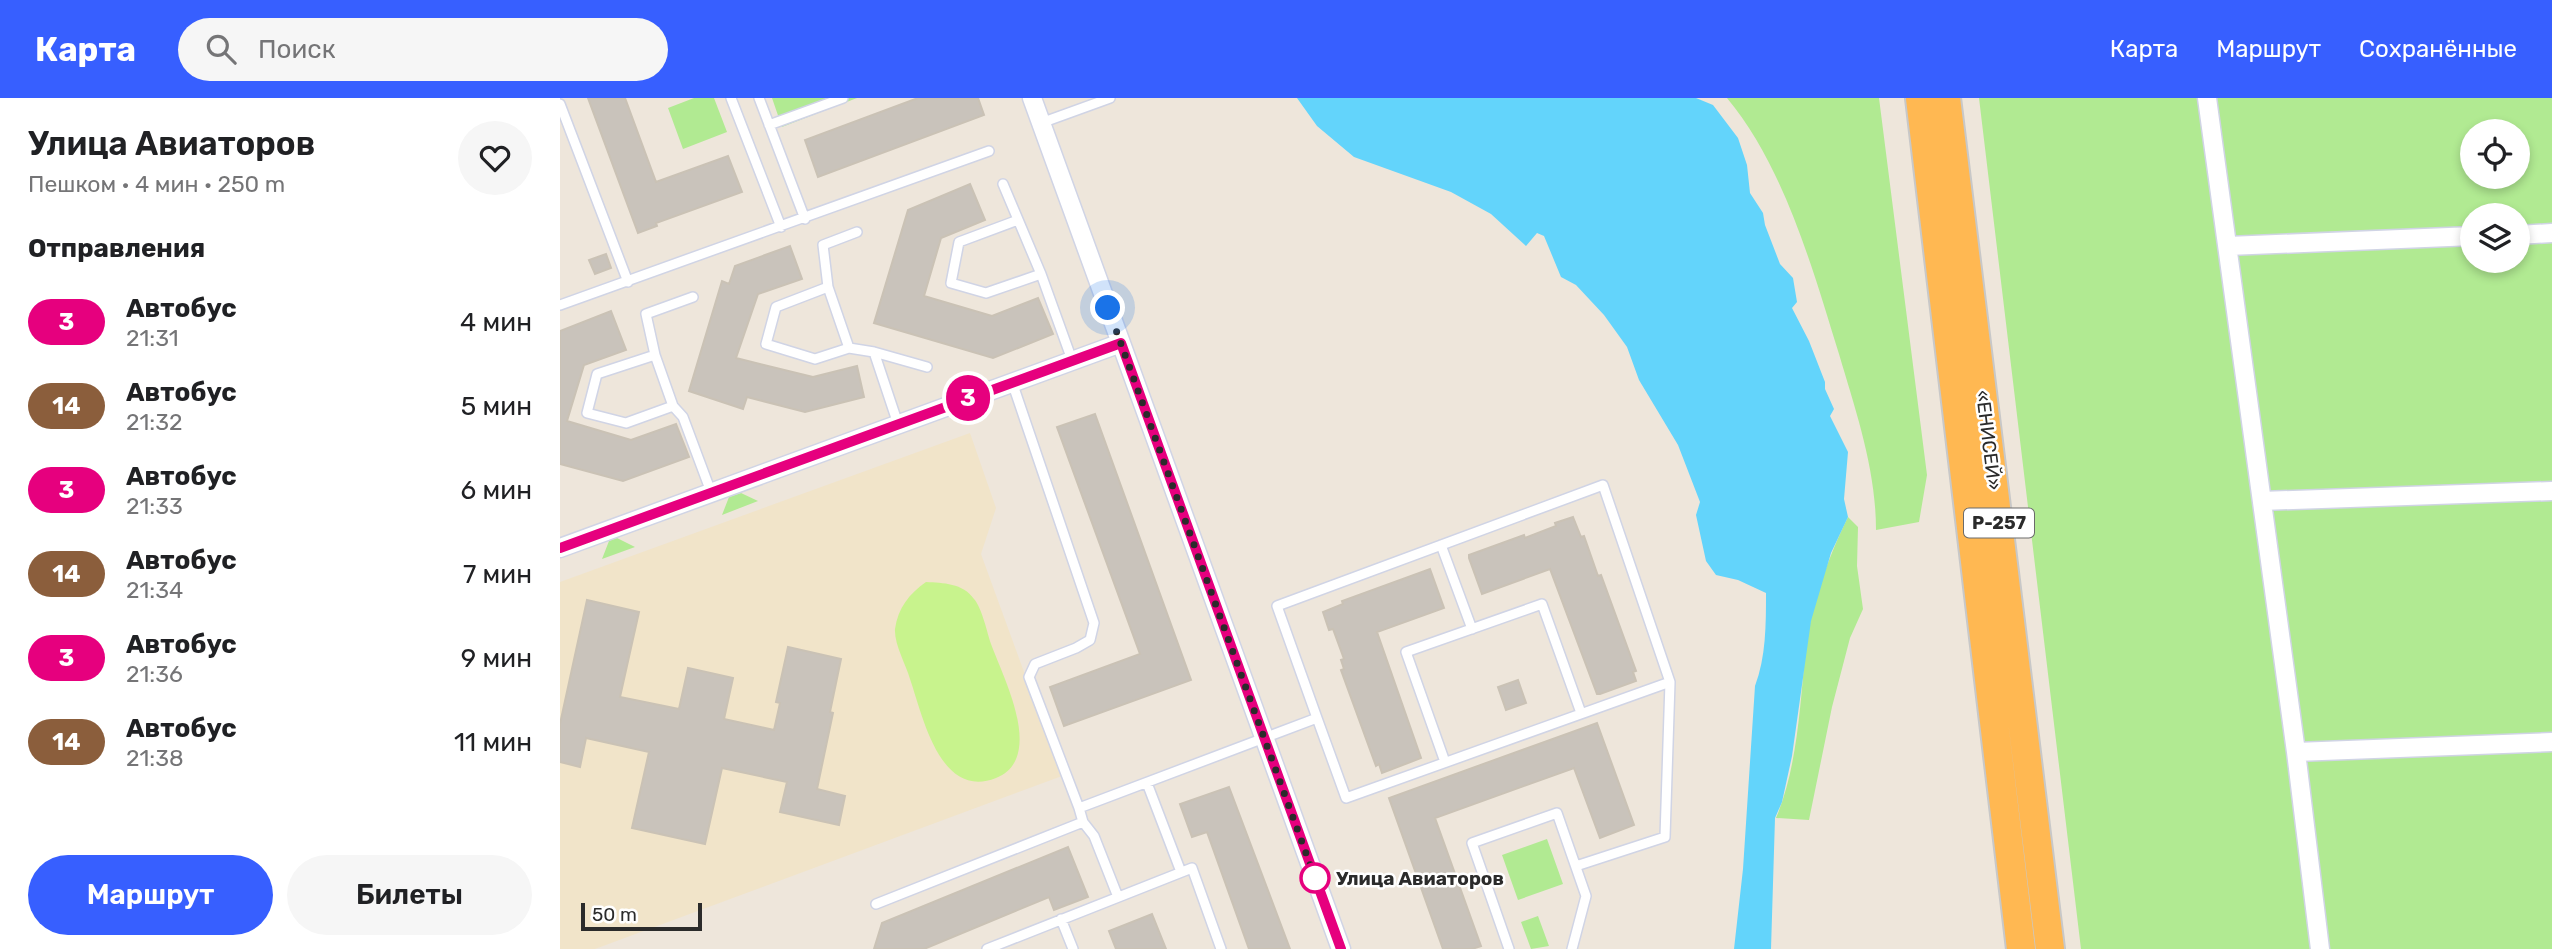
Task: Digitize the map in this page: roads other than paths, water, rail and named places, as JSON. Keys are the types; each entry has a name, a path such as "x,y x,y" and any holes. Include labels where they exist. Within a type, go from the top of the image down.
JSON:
{"highway":[{"name":"«ЕНИСЕЙ»","path":"1920,98 2021,949"},
{"name":"«ЕНИСЕЙ»","path":"1947,98 2050,949"}],"street":[{"path":"1032,98 1341,949"},
{"path":"2207,98 2296,752 2319,949"},
{"path":"2530,234 2552,233"},
{"path":"2228,246 2460,237"},
{"path":"560,548 1121,343"},
{"path":"2262,501 2552,491"},
{"path":"2296,752 2552,742"}],"lane":[{"path":"731,98 781,227"},
{"path":"759,98 805,219"},
{"path":"769,125 843,98"},
{"path":"1041,123 1091,101 1110,98"},
{"path":"560,104 628,282"},
{"path":"560,305 989,151"},
{"path":"1003,184 1041,274 1072,360"},
{"path":"1018,220 959,242 951,283 986,293 1041,274"},
{"path":"849,348 828,287 823,245 858,232"},
{"path":"828,287 776,307 766,344 815,359 849,348 927,367"},
{"path":"693,297 646,314 654,355 673,406 683,417 711,492"},
{"path":"874,352 898,424"},
{"path":"654,355 597,374 587,413 626,423 673,406"},
{"path":"1012,382 1094,623 1090,640 1035,664 1029,677 1083,822 1094,836 1118,897"},
{"path":"1576,866 1665,837 1670,682 1603,485 1277,606 1346,798 1670,682"},
{"path":"1441,545 1472,629"},
{"path":"1445,762 1406,652 1542,604 1581,713"},
{"path":"1079,808 1317,718"},
{"path":"1147,783 1181,872"},
{"path":"1509,949 1472,843 1557,813 1586,896 1572,949"},
{"path":"876,904 1083,822"},
{"path":"987,949 1192,869 1221,949"},
{"path":"1061,919 1073,949"}],"water":[{"path":"1297,98 1696,98 1713,105 1738,138 1747,165 1750,193 1763,213 1780,264 1793,278 1797,302 1792,308 1825,382 1825,389 1834,409 1830,416 1848,452 1844,499 1848,517 1831,553 1811,621 1792,756 1782,802 1775,818 1771,949 1734,949 1743,869 1755,686 1765,641 1766,593 1738,580 1716,575 1706,561 1696,515 1700,502 1678,445 1639,380 1627,347 1604,315 1576,285 1561,277 1544,236 1537,233 1526,246 1491,214 1451,192 1354,157 1317,126"}],"place":[{"name":"Улица Авиаторов","path":"1315,878"}]}
